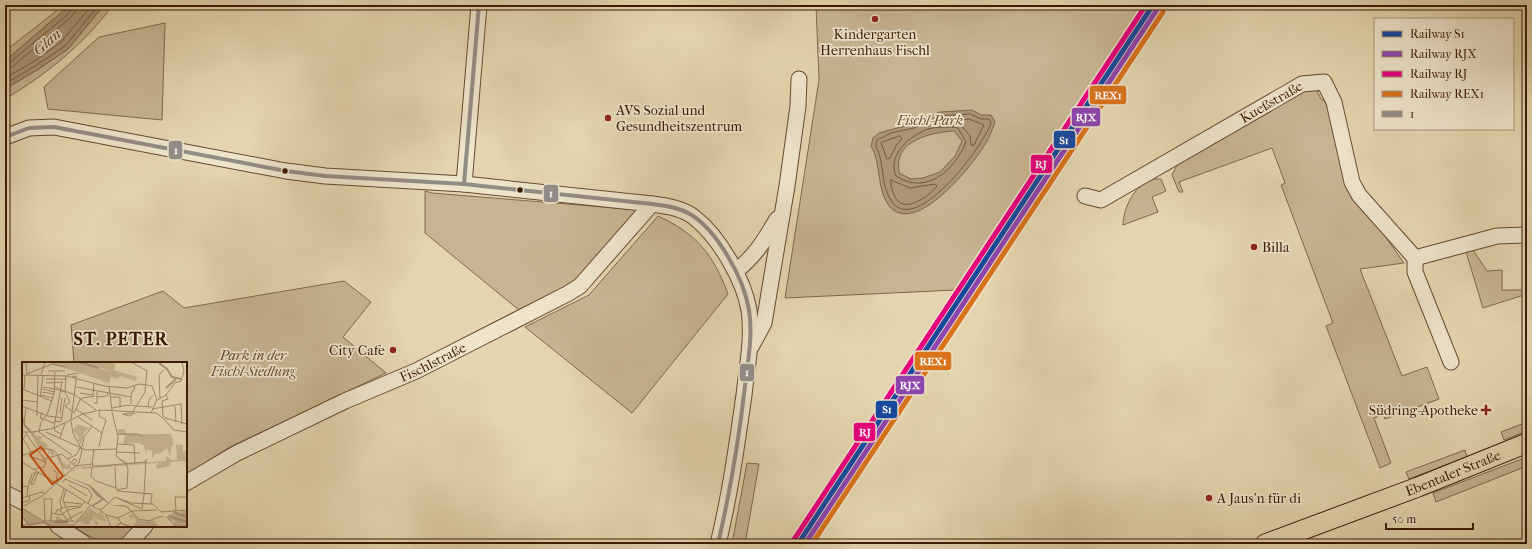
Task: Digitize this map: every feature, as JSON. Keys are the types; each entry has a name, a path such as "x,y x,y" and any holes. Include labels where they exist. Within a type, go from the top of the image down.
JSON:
{"main road":[{"name":"Ebentaler Straße","path":"1265,544 1418,487 1527,443"},
{"path":"1505,451 1527,452"}],"street":[{"path":"464,184 480,5"},
{"path":"750,348 764,323 787,186 798,106 799,79"},
{"name":"Kueßstraße","path":"1085,196 1101,200 1302,84 1324,82 1334,102 1352,182 1359,195 1416,258"},
{"path":"5,137 29,128 54,127 286,171 325,176 464,184 652,204 675,208 695,217 720,245 736,271 749,310 750,348 740,421 718,544"},
{"name":"Fischlstraße","path":"187,482 237,453 345,400 416,371 567,294 580,286 652,204"},
{"path":"736,271 751,259 761,248 782,209"},
{"path":"1451,362 1415,272 1416,258 1497,236 1527,235"},
{"path":"5,492 22,501"},
{"path":"60,527 85,544"},
{"path":"128,544 144,527"}],"green space":[{"path":"64,5 70,5 5,61 5,51"},
{"path":"104,5 113,5 77,45 50,69 5,99 5,89 68,49"},
{"name":"Fischl-Park","path":"816,5 1135,5 1141,9 956,290 785,298 819,80"},
{"path":"165,23 162,120 48,109 44,87 99,37"},
{"path":"1304,87 1316,89 1321,99 1330,104 1347,182 1404,263 1360,269 1402,376 1427,367 1439,399 1385,419 1383,415 1374,418 1391,463 1380,468 1326,326 1333,323 1281,185 1285,183 1272,148 1179,182 1183,192 1179,192 1172,175 1179,161"},
{"path":"1151,179 1161,179 1166,191 1152,197 1158,212 1123,225 1125,211 1131,198 1140,187"},
{"path":"425,191 432,193 640,210 577,284 519,310 425,233"},
{"path":"658,216 683,230 702,247 710,256 728,294 632,413 525,327 589,295"},
{"path":"1473,250 1487,271 1502,270 1502,290 1527,290 1527,294 1483,308 1466,252"},
{"name":"Park in der Fischl-Siedlung","path":"344,281 371,302 343,337 386,373 228,448 187,474 187,362 74,362 71,325 163,291 184,308"},
{"path":"1527,422 1527,431 1504,440 1501,432"},
{"path":"1465,450 1467,457 1409,479 1406,472"},
{"path":"1527,457 1527,466 1436,502 1433,493"},
{"path":"747,463 759,464 745,544 732,544"},
{"path":"75,527 136,527 125,540 112,543 98,540"}],"water":[{"name":"Glan","path":"70,5 104,5 68,49 5,89 5,61"},
{"path":"972,110 981,115 991,115 995,122 990,136 976,158 941,196 927,206 914,212 901,213 890,207 883,193 877,161 871,146 873,138 879,133 912,124 940,112","holes":["954,131 962,141 955,156 940,172 923,178 911,179 899,173 899,162 902,152 913,141 938,133"]}],"rail line":[{"name":"RJ","path":"793,541 1146,5"},
{"name":"S1","path":"798,544 1153,5"},
{"name":"RJX","path":"805,544 1158,8"},
{"name":"REX1","path":"812,544 1163,12"}],"transit line":[{"name":"1","path":"464,184 479,5"},
{"name":"1","path":"5,137 29,128 54,127 286,171 325,176 464,184 652,204 676,208 690,214 700,222 720,244 736,270 742,284 750,319 750,348 740,426 718,544"}],"place":[{"name":"Kindergarten Herrenhaus Fischl","path":"875,19"},
{"name":"AVS Sozial und Gesundheitszentrum","path":"608,118"},
{"name":"Billa","path":"1254,247"},
{"name":"City Cafe","path":"393,350"},
{"name":"Südring-Apotheke","path":"1486,410"},
{"name":"A Jaus'n für di","path":"1209,498"}],"district":[{"name":"ST. PETER","path":"121,339"}]}
